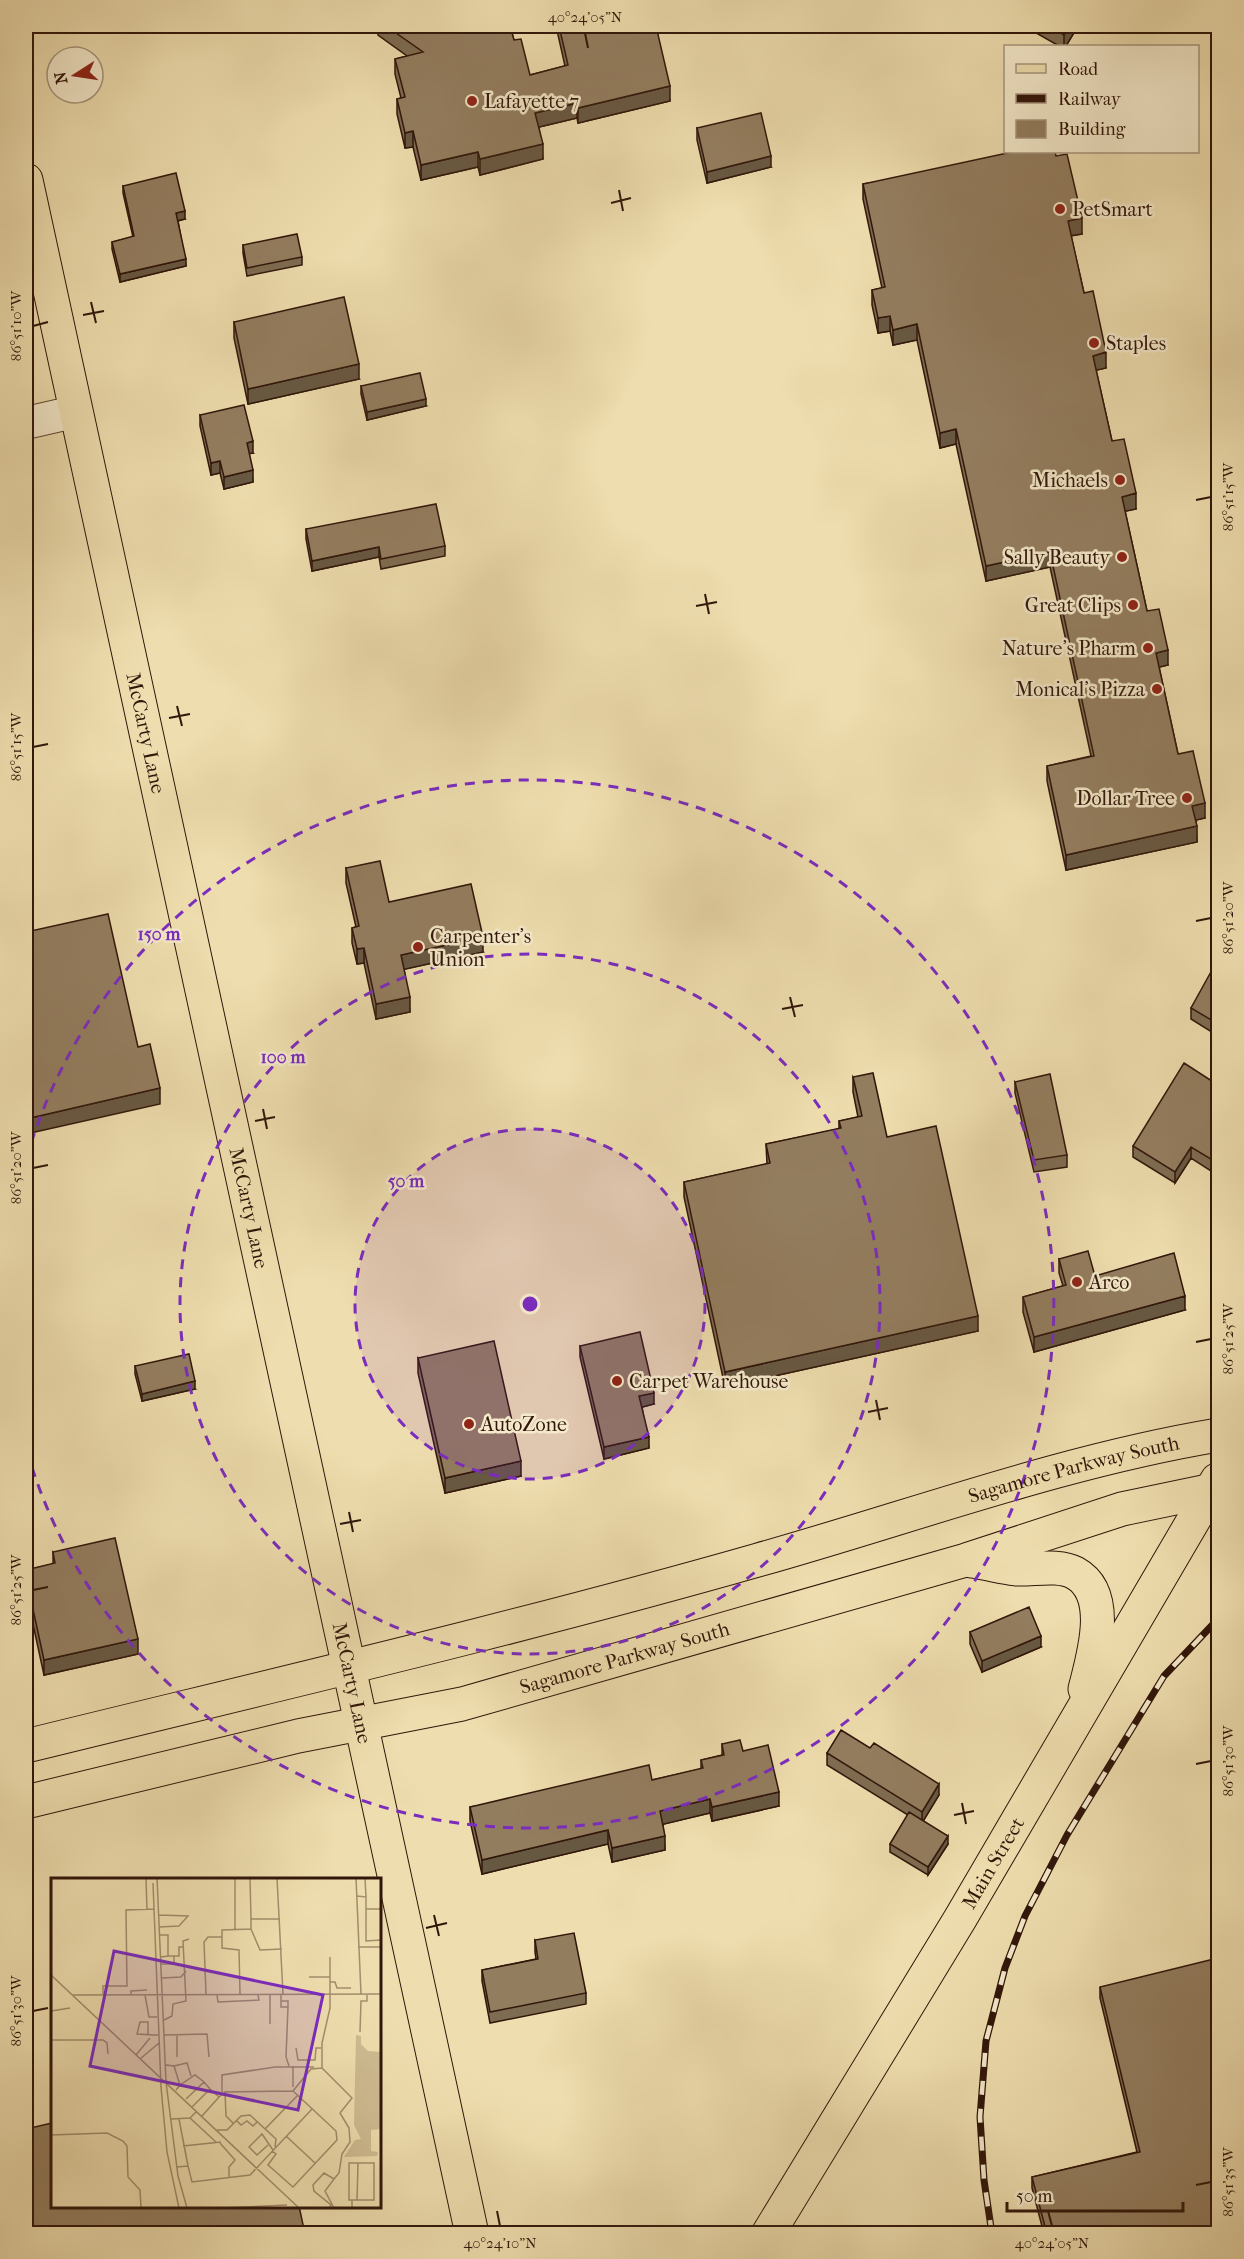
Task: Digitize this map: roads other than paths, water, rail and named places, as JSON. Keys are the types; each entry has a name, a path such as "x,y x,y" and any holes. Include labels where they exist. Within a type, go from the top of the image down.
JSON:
{"main road":[{"name":"McCarty Lane","path":"26,180 74,412 363,1724 472,2234"},
{"name":"Sagamore Parkway South","path":"26,1746 350,1669 756,1561 1075,1467 1164,1444 1218,1435"},
{"name":"Sagamore Parkway South","path":"26,1802 298,1736 462,1704 966,1560 1122,1509 1216,1486"},
{"name":"Main Street","path":"768,2234 1077,1722 1216,1486"},
{"path":"966,1560 1015,1569 1057,1569 1074,1572 1086,1582 1096,1601 1096,1633 1077,1722"}],"street":[{"path":"26,423 74,412"}],"railway":[{"path":"992,2234 984,2180 980,2117 986,2041 1005,1968 1025,1916 1067,1835 1164,1676 1218,1619"}],"place":[{"name":"Lafayette 7","path":"472,101"},
{"name":"PetSmart","path":"1060,209"},
{"name":"Staples","path":"1094,343"},
{"name":"Michaels","path":"1120,480"},
{"name":"Sally Beauty","path":"1122,557"},
{"name":"Great Clips","path":"1133,605"},
{"name":"Nature's Pharm","path":"1148,648"},
{"name":"Monical's Pizza","path":"1157,689"},
{"name":"Dollar Tree","path":"1187,798"},
{"name":"Carpenter's Union","path":"418,947"},
{"name":"Arco","path":"1077,1282"},
{"name":"Carpet Warehouse","path":"617,1381"},
{"name":"AutoZone","path":"469,1424"}]}
